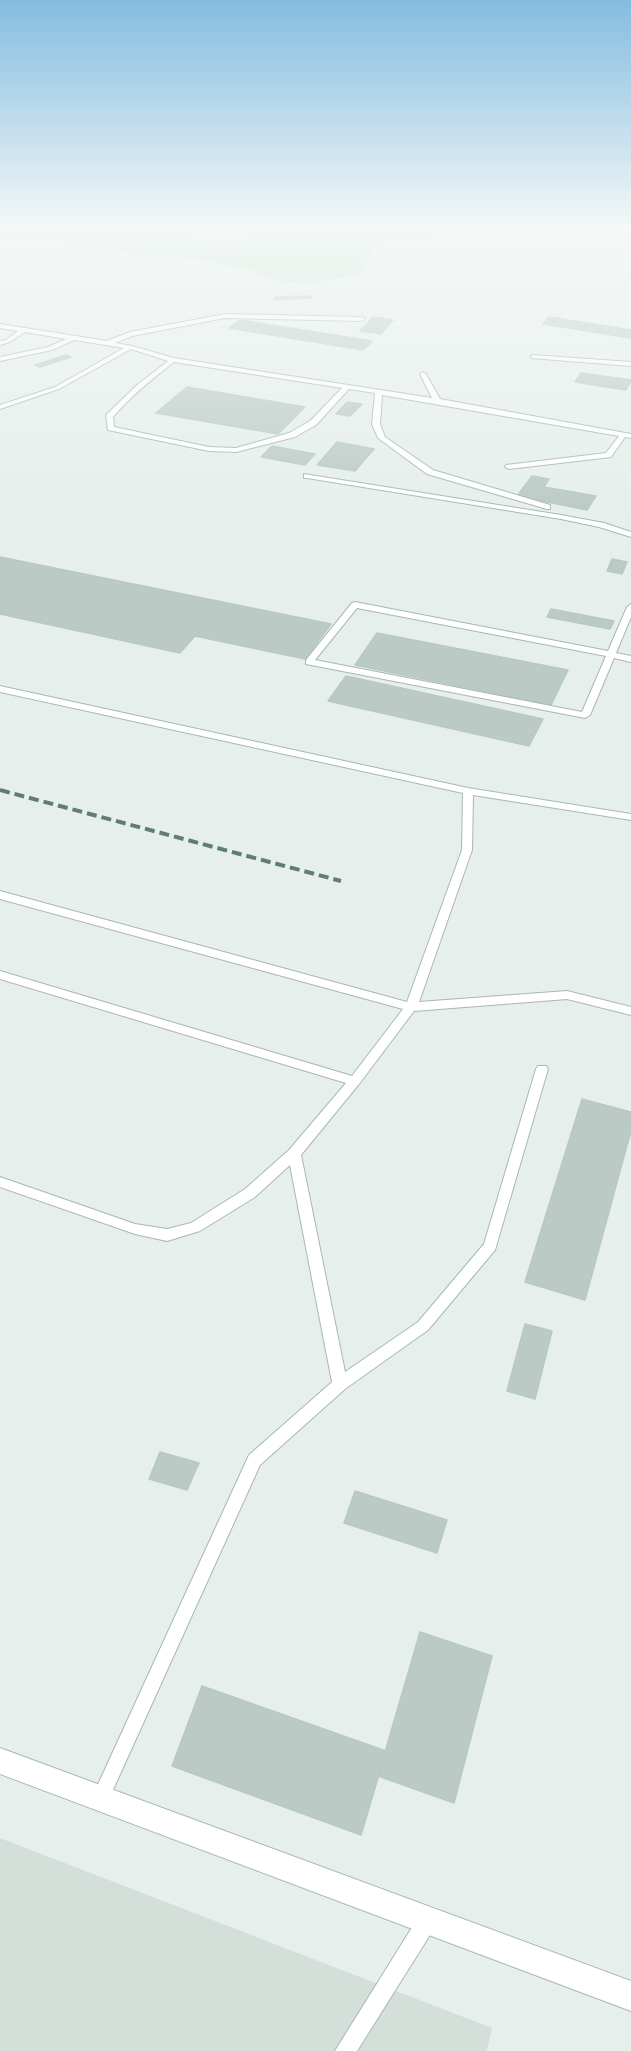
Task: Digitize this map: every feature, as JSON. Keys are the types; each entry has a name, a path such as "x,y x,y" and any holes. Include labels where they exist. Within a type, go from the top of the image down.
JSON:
{"street":[{"path":"0,1761 631,1996"}],"lane":[{"path":"107,344 130,334 184,324"},
{"path":"0,326 129,347 173,360 437,401 627,435"},
{"path":"0,343 8,341 23,330"},
{"path":"0,359 50,349 73,338"},
{"path":"0,407 57,388 129,347"},
{"path":"533,357 631,364"},
{"path":"173,360 137,386 121,401 109,417 111,428 209,449 236,450 292,435 313,423 347,387"},
{"path":"423,374 437,401"},
{"path":"379,392 376,424 382,438 430,472 547,507"},
{"path":"508,467 608,455 627,435"},
{"path":"307,476 571,519 611,527 631,535"},
{"path":"631,607 610,654 585,715 309,662 355,605 610,654 631,659"},
{"path":"0,689 468,791 631,817"},
{"path":"0,1182 135,1229 167,1235 195,1227 250,1193 294,1154 355,1081 411,1007 467,850 468,791"},
{"path":"0,896 411,1007 567,995 631,1011"},
{"path":"0,975 355,1081"},
{"path":"101,1797 254,1460 340,1384 423,1326 490,1246 542,1069"},
{"path":"294,1154 340,1384"},
{"path":"345,2051 428,1920"}],"shaded area":[{"path":"0,1838 492,2028 487,2051 0,2051"}],"building":[{"path":"235,324 263,324 372,341 363,350 229,328"},
{"path":"367,324 390,324 381,334 360,331"},
{"path":"543,324 591,324 631,330 631,338"},
{"path":"66,355 71,357 40,367 35,365"},
{"path":"581,373 631,381 626,390 575,382"},
{"path":"187,387 305,407 278,434 156,413"},
{"path":"347,402 362,404 350,416 336,414"},
{"path":"337,442 374,449 355,471 317,465"},
{"path":"272,446 315,454 305,465 261,457"},
{"path":"532,476 549,479 544,487 596,496 587,510 517,496"},
{"path":"0,557 331,624 305,659 195,636 180,653 0,614"},
{"path":"612,559 627,562 622,574 607,571"},
{"path":"551,609 614,621 610,629 547,617"},
{"path":"377,633 568,670 551,705 355,665"},
{"path":"346,676 543,719 529,746 328,701"},
{"path":"582,1099 631,1112 631,1131 585,1300 525,1282"},
{"path":"525,1324 552,1331 535,1399 507,1391"},
{"path":"160,1452 199,1463 187,1490 149,1479"},
{"path":"355,1491 447,1520 437,1553 344,1523"},
{"path":"420,1632 492,1656 454,1803 378,1776"},
{"path":"202,1686 386,1751 361,1835 172,1766"}],"railway":[{"path":"0,790 341,881"}]}
